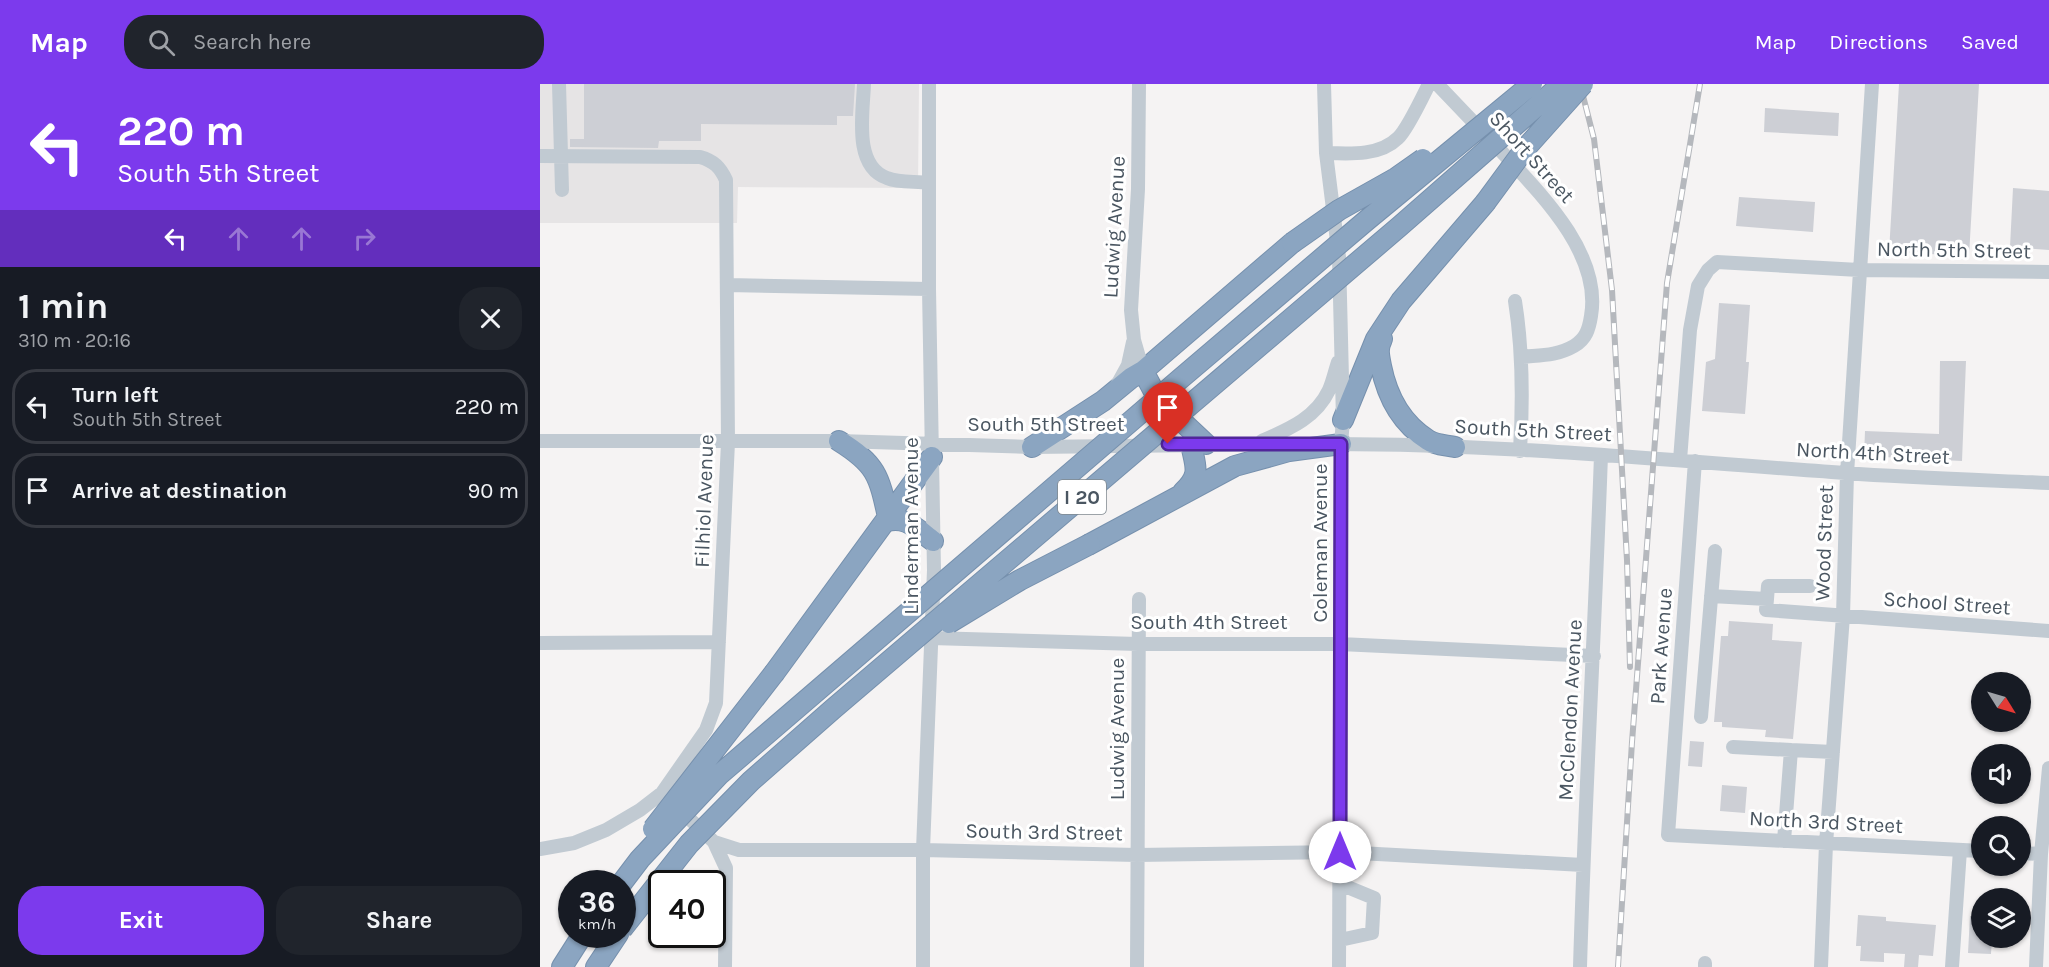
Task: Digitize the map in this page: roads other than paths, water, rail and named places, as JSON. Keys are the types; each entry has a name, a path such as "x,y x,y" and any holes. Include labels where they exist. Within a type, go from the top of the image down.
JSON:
{"highway":[{"path":"1032,447 1143,371 1292,243 1338,210 1396,178 1532,84"},
{"name":"I 20","path":"632,870 719,775 1233,334 1532,84"},
{"name":"I 20","path":"636,911 689,844 751,780 1562,84"},
{"path":"1343,420 1376,339 1401,301 1485,203 1524,150 1583,84"},
{"path":"1401,301 1378,348 1384,380 1392,401 1410,427 1430,442 1455,447"},
{"path":"1143,371 1158,399 1199,444 1196,474 1188,488 1181,494"},
{"path":"839,441 864,458 876,473 887,519"},
{"path":"868,679 956,618 1020,580 1235,466 1288,451 1341,444"},
{"path":"625,870 637,850 775,672 887,519 932,450"},
{"path":"887,519 904,520 933,541"},
{"path":"562,967 574,948"},
{"path":"596,967 609,948"}],"street":[{"path":"559,84 562,190"},
{"path":"864,84 863,149 870,167 887,178 929,183"},
{"name":"Linderman Avenue","path":"923,967 923,850 934,570 929,289 929,84"},
{"name":"Ludwig Avenue","path":"1139,84 1138,189 1131,310 1134,340 1143,371"},
{"name":"Coleman Avenue","path":"1324,84 1326,153 1339,257 1343,420 1341,444 1339,967"},
{"path":"1326,153 1358,155 1381,148 1399,138 1429,84"},
{"name":"Short Street","path":"1437,84 1558,215 1584,261 1591,282 1593,307 1584,338 1562,351 1540,357 1521,357"},
{"name":"Wood Street","path":"1821,967 1826,844 1843,616 1847,474 1872,84"},
{"name":"Filhiol Avenue","path":"540,156 700,157 711,160 720,168 726,180 729,442 716,703 706,730 662,793"},
{"name":"North 5th Street","path":"1680,460 1690,330 1698,286 1717,262 1859,270 2049,272"},
{"path":"727,285 929,289"},
{"path":"1515,302 1523,401 1520,451"},
{"path":"1112,394 1128,365 1134,340"},
{"path":"1257,444 1296,426 1311,415 1330,390 1341,352"},
{"name":"South 5th Street","path":"540,441 839,441 932,450 1199,444 1341,444 1455,447 1695,461"},
{"name":"McClendon Avenue","path":"1580,967 1601,455"},
{"name":"North 4th Street","path":"1695,461 1847,474 2049,483"},
{"name":"Park Avenue","path":"1668,835 1695,461"},
{"path":"1701,717 1715,551"},
{"path":"1711,596 1767,599 1768,586 1810,586"},
{"name":"Ludwig Avenue","path":"1137,967 1139,599"},
{"name":"School Street","path":"1767,599 1766,610 2049,631"},
{"name":"South 4th Street","path":"931,638 1138,644 1340,644 1594,656"},
{"path":"540,644 719,642"},
{"path":"1733,747 1833,752"},
{"path":"1784,841 1791,750"},
{"path":"2036,967 2044,902 2045,872 2041,854 2049,768"},
{"path":"540,849 574,843 606,830 640,810 662,793"},
{"name":"South 3rd Street","path":"662,793 714,842 739,850 923,850 1137,855 1340,852 1583,865"},
{"name":"North 3rd Street","path":"1668,835 1971,850"},
{"path":"714,842 726,868 725,967"},
{"path":"1952,967 1960,850"},
{"path":"2031,854 2041,854"},
{"path":"1340,884 1374,898 1372,933 1340,940"}],"railway":[{"path":"1580,84 1594,139 1612,290 1627,560 1630,667"},
{"path":"1618,967 1632,742 1667,283 1700,84"}]}
